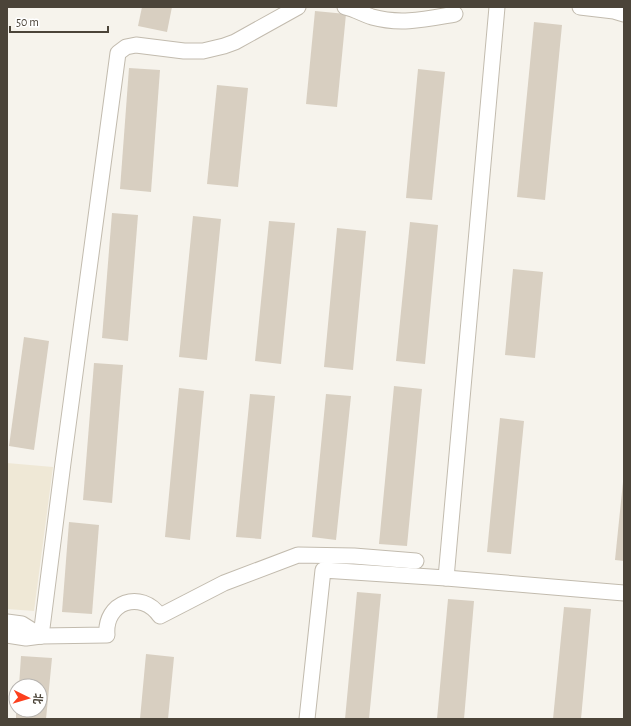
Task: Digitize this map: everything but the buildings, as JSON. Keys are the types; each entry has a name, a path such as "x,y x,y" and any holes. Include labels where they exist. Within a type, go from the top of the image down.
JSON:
{"street":[{"path":"41,636 118,53 126,47 136,45 194,52 213,49 235,42 298,7"},
{"path":"345,7 371,17 383,20 398,21 412,21 455,14"},
{"path":"446,578 497,7"},
{"path":"580,7 614,11 624,14"},
{"path":"7,635 26,638 41,636 107,636 110,617 118,607 124,604 138,601 145,603 156,610 160,616 224,584 298,555 354,556 416,560"},
{"path":"307,719 323,570 624,592"},
{"path":"7,622 22,624 41,636"}],"shaded area":[{"path":"7,463 53,467 34,611 7,609"}]}
